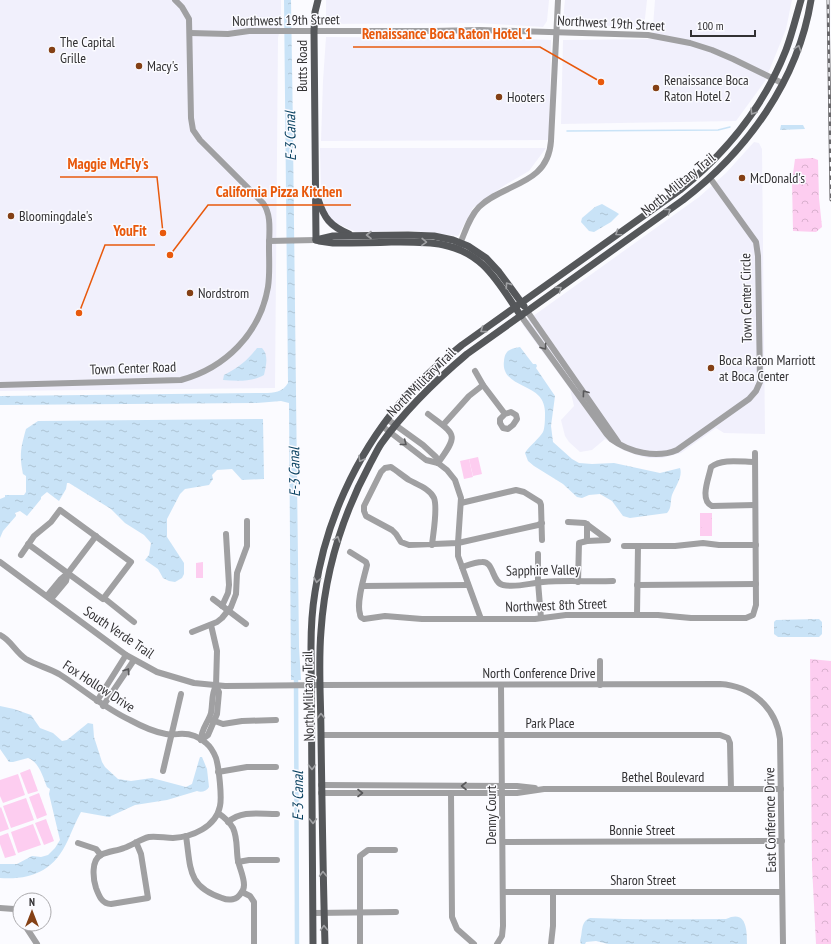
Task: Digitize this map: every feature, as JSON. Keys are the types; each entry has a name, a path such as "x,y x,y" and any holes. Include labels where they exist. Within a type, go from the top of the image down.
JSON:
{"main road":[{"name":"Butts Road","path":"313,0 315,12"},
{"name":"Butts Road","path":"316,240 314,31 315,12 318,0"},
{"name":"North Military Trail","path":"313,944 312,782 308,685 312,612 318,573 333,519 358,464 387,419 400,403 430,372 462,345 692,180 721,153 750,117 773,79 787,49 801,0"},
{"name":"North Military Trail","path":"325,944 320,685 320,639 322,614 336,544 346,514 380,445 423,394 467,354 683,200 730,159 767,110 782,83 797,52 811,0"},
{"path":"316,193 324,215 329,221 339,230 351,235"},
{"path":"642,230 649,212"},
{"path":"625,241 637,220"},
{"path":"316,240 333,236 351,235 428,235 444,237 459,246 487,269 524,314"},
{"path":"316,240 333,243 431,243 459,246"},
{"path":"312,782 316,789 322,793"}],"street":[{"name":"Town Center Road","path":"0,385 181,380 208,370 236,350 254,327 260,315 268,287 269,214 267,208 196,135 193,130 191,118 189,19 182,7 175,0"},
{"path":"459,246 472,216 479,207 533,176 539,170 550,152 552,137 558,0"},
{"name":"Northwest 19th Street","path":"190,33 228,34 249,30 480,30 643,35 676,40 700,46 722,54 782,83"},
{"name":"Town Center Circle","path":"524,314 610,438 632,450 648,453 671,452 677,450 704,432 754,395 759,386 760,379 757,245 710,178"},
{"path":"269,241 316,240"},
{"path":"475,371 483,385 505,414"},
{"path":"443,425 469,396 483,385"},
{"path":"428,414 450,430 452,439 450,446 438,463"},
{"path":"387,419 436,456 438,463"},
{"path":"382,426 426,460 438,463 447,470 455,480 460,491 461,503 458,556 481,619"},
{"path":"637,585 756,584 755,453"},
{"path":"755,462 722,462 714,464 711,467 705,497 707,502 712,506 755,505"},
{"path":"432,545 435,500 432,495 428,490 408,479 391,467 385,468 381,472 364,506 364,511 366,516 392,530 403,544 432,545 458,543 542,523"},
{"path":"461,503 516,490 522,491 540,502 542,540"},
{"path":"21,555 34,536 51,522 60,510 131,562 104,598"},
{"path":"192,632 211,626 229,611 236,594 237,573 247,546 247,521"},
{"path":"568,522 585,523 608,540 579,543 578,582"},
{"path":"587,524 588,541"},
{"path":"222,606 228,593 229,585 226,534"},
{"path":"49,598 61,579 68,573 96,536"},
{"path":"624,546 675,546 703,543 719,545 756,545"},
{"path":"28,544 103,599 104,598 134,622"},
{"path":"637,615 638,546"},
{"path":"350,552 366,562 363,586 468,585"},
{"path":"538,554 538,582 541,618"},
{"name":"South Verde Trail","path":"0,562 126,655 145,666 169,676 194,683 216,686 308,685"},
{"name":"Sapphire Valley","path":"462,567 484,562 489,565 497,581 502,585 528,585 538,582 613,581"},
{"name":"Northwest 8th Street","path":"363,586 359,605 360,615 364,619 385,616 422,619 481,619 541,618 566,615 666,615 691,618 746,618 752,616 755,612 756,584"},
{"path":"212,599 246,624"},
{"path":"201,740 202,732 217,714 219,692 216,686 217,651 211,626"},
{"name":"Fox Hollow Drive","path":"0,635 7,639 14,650 26,659 52,670 115,713 141,726 171,735 184,734 201,740 214,753 218,764 220,801 218,813"},
{"path":"97,701 126,655"},
{"path":"103,706 134,660"},
{"path":"600,661 600,685"},
{"name":"North Conference Drive","path":"308,685 727,685 735,686 750,692 762,701"},
{"name":"Denny Court","path":"496,944 503,931 501,685"},
{"path":"163,771 181,694"},
{"name":"East Conference Drive","path":"762,701 775,720 780,735 783,944"},
{"path":"212,720 222,724 242,721 276,720"},
{"name":"Park Place","path":"321,735 724,736 728,738 730,742 731,789"},
{"path":"218,772 247,767 276,767"},
{"name":"Bethel Boulevard","path":"321,785 517,786 544,790"},
{"name":"Bethel Boulevard","path":"322,793 517,793 544,790 781,789"},
{"path":"451,793 452,917 457,929 474,944"},
{"path":"136,842 141,854 148,898 108,904 103,901 98,893 94,877 95,862 101,855 119,850 141,839 153,836 174,838 186,836 199,831 206,826 218,813 232,827 236,838 238,862 244,883 242,892 236,898 228,900 208,893 199,887 193,878 191,871 186,836"},
{"path":"228,822 240,814 277,814"},
{"name":"Bonnie Street","path":"503,842 782,841"},
{"path":"78,843 96,849 101,855"},
{"path":"360,944 360,860 363,853 368,850 395,850"},
{"path":"238,862 249,860 277,860"},
{"path":"242,892 250,896 254,902 254,944"},
{"name":"Sharon Street","path":"503,892 782,892"},
{"path":"551,944 553,926 553,892"},
{"path":"0,908 12,909"},
{"path":"313,913 396,912"},
{"path":"29,932 37,944"}],"shaded area":[{"path":"0,0 281,0 281,23 278,38 275,388 0,391"},
{"path":"326,0 549,0 547,21 543,27 479,23 326,24"},
{"path":"565,0 647,0 644,27 566,25 563,19"},
{"path":"655,0 792,0 786,29 765,81 736,121 561,124 563,40 652,39"},
{"path":"326,37 503,38 551,40 549,140 321,141"},
{"path":"754,142 759,143 762,149 765,434 724,433 716,428 681,453 662,458 649,458 636,455 623,450 605,439 592,450 580,452 565,436 561,420 574,406 570,389 522,324 699,197 726,173"},
{"path":"320,148 546,148 529,171 505,185 473,208 458,236 414,231 356,232 334,222 325,210 321,190"}],"green space":[{"path":"813,158 818,160 819,198 822,227 816,232 793,231 792,181 795,159"},
{"path":"478,457 482,474 473,476 469,459"},
{"path":"469,459 473,477 464,479 460,461"},
{"path":"700,513 712,513 712,536 700,536"},
{"path":"702,517 709,517 709,532 702,532"},
{"path":"203,562 203,578 196,578 196,563"},
{"path":"810,659 831,661 831,944 816,944 812,866"},
{"path":"30,769 38,791 28,794 20,773"},
{"path":"18,774 25,795 3,803 0,796 0,780"},
{"path":"39,793 47,815 37,819 29,797"},
{"path":"26,798 34,820 11,828 3,806"},
{"path":"1,807 9,829 0,832 0,808"},
{"path":"46,819 54,841 44,845 35,823"},
{"path":"33,824 41,845 18,853 11,832"},
{"path":"8,833 16,855 5,858 0,844 0,836"}],"water":[{"path":"284,0 291,0 293,130 295,134 293,138 299,647 301,680 291,680 289,403 281,401 257,403 0,405 0,396 267,393 279,391 288,383"},
{"path":"781,125 803,125 805,129 780,130"},
{"path":"602,204 619,214 611,222 594,232 589,231 581,222 582,218 595,207"},
{"path":"520,347 533,364 536,364 536,368 555,396 551,426 553,442 572,459 579,463 614,463 660,473 680,468 680,478 672,495 669,511 667,513 630,518 623,516 612,501 600,494 589,495 582,498 577,497 563,484 528,461 525,453 543,432 545,426 545,411 543,402 539,396 511,379 504,368 504,361 507,352 511,349"},
{"path":"257,348 262,348 266,354 266,368 264,375 249,380 223,380 224,375 250,357"},
{"path":"263,419 264,479 242,480 232,469 217,470 212,475 213,479 209,485 185,489 180,494 167,519 167,537 184,563 184,574 182,578 175,582 163,578 158,569 145,560 149,555 151,543 144,535 125,523 111,509 69,483 67,483 66,489 59,501 47,492 41,497 27,516 20,511 15,513 16,516 3,531 0,538 0,499 5,497 5,495 24,495 26,492 26,476 23,474 21,461 22,446 26,429 38,421"},
{"path":"819,619 822,622 822,634 819,637 778,637 774,634 774,622 776,620"},
{"path":"0,706 31,715 40,728 53,733 62,741 67,740 88,723 93,724 94,737 102,762 105,767 118,779 131,781 152,778 186,787 192,784 200,757 202,757 207,769 209,787 207,790 200,792 197,791 167,800 135,805 109,817 81,812 62,851 49,866 32,875 0,878 0,864 17,864 32,856 41,857 48,855 60,840 49,794 50,789 47,787 38,766 28,758 9,762 0,749"},
{"path":"738,917 742,919 746,928 747,944 608,944 596,941 581,944 580,941 583,925 590,918 726,919"}],"waterway":[{"path":"567,131 718,130 730,127"},
{"name":"E-3 Canal","path":"296,676 297,944"}],"railway":[{"path":"828,0 831,200"}],"place":[{"name":"The Capital Grille","path":"52,50"},
{"name":"Macy's","path":"139,66"},
{"name":"Renaissance Boca Raton Hotel 1","path":"601,82"},
{"name":"Renaissance Boca Raton Hotel 2","path":"656,88"},
{"name":"Hooters","path":"499,97"},
{"name":"McDonald's","path":"742,178"},
{"name":"Bloomingdale's","path":"11,216"},
{"name":"Maggie McFly's","path":"163,233"},
{"name":"California Pizza Kitchen","path":"170,255"},
{"name":"Nordstrom","path":"190,293"},
{"name":"YouFit","path":"79,313"},
{"name":"Boca Raton Marriott at Boca Center","path":"711,368"}]}
